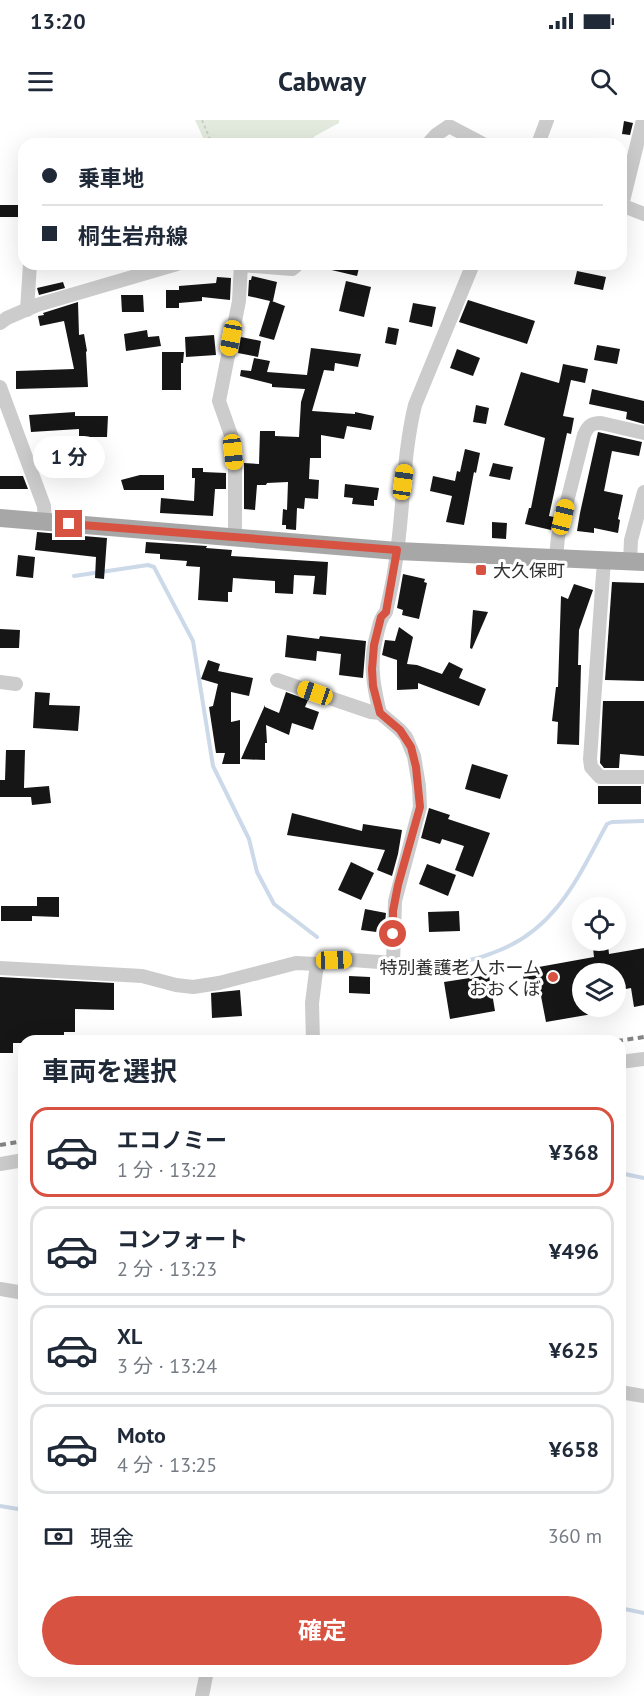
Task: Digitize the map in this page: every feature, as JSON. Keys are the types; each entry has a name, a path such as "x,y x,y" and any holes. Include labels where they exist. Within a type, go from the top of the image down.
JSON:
{"main road":[{"path":"0,518 397,550 637,562"}],"street":[{"path":"540,138 547,120"},
{"path":"627,184 642,120"},
{"path":"433,138 448,126 471,138"},
{"path":"627,207 644,214"},
{"path":"30,270 32,307"},
{"path":"0,323 32,307 157,270"},
{"path":"235,538 235,465 232,438 219,401 239,301 241,270"},
{"path":"380,713 373,686 374,645 381,617 386,612 397,550 411,420 415,405 471,270"},
{"path":"0,387 44,506 45,522"},
{"path":"556,558 558,537 588,426 601,423 644,433"},
{"path":"637,562 632,540 644,492"},
{"path":"604,560 591,766 600,777 644,777"},
{"path":"0,968 142,976 193,987 235,980 296,963 317,964 334,960 352,960 393,963 394,902 420,807 416,767 411,747 400,730 380,713 277,680"},
{"path":"0,682 16,684"},
{"path":"313,1035 312,1003 317,964"},
{"path":"626,1061 644,1059"},
{"path":"0,1164 18,1161"},
{"path":"0,1289 18,1292"},
{"path":"626,1393 644,1396"},
{"path":"202,1696 206,1677"}],"path":[{"path":"202,120 210,138"}],"shaded area":[{"path":"195,120 339,120 339,123 313,138 203,138"}],"building":[{"path":"624,121 633,123 630,135 622,134"},
{"path":"0,205 18,205 18,217 0,217"},
{"path":"332,270 358,270 357,276"},
{"path":"577,271 606,277 603,290 574,284"},
{"path":"252,276 277,282 272,301 285,306 274,340 259,336 270,301 248,296 249,280"},
{"path":"217,277 231,278 230,300 202,297 202,301 179,303 179,308 166,308 166,290 179,290 179,286 216,283"},
{"path":"346,281 371,287 364,317 339,311"},
{"path":"63,282 65,288 39,295 37,288"},
{"path":"121,295 143,295 144,312 122,312"},
{"path":"468,300 535,321 527,344 459,322"},
{"path":"78,302 79,335 84,334 87,351 88,387 16,389 16,371 74,369 64,321 40,326 38,316"},
{"path":"413,303 436,307 432,327 409,322"},
{"path":"388,327 399,329 396,345 385,343"},
{"path":"147,330 148,337 159,336 161,346 126,351 124,334"},
{"path":"214,335 216,355 186,357 185,337"},
{"path":"241,337 261,341 258,357 238,353"},
{"path":"597,345 620,349 617,364 594,360"},
{"path":"311,348 361,354 358,367 335,363 334,371 324,370 312,411 355,414 355,412 374,416 371,430 347,426 344,439 321,435 321,458 310,458 309,479 319,480 318,499 305,498 304,509 297,508 296,530 286,529 286,525 282,525 283,509 287,510 288,482 257,485 255,510 244,509 244,463 259,464 260,431 275,431 275,436 299,437 301,402 305,389 272,387 272,384 240,376 241,370 251,371 254,358 270,361 267,372 307,375"},
{"path":"457,349 480,358 473,376 450,368"},
{"path":"162,352 184,352 183,363 181,363 181,390 162,390"},
{"path":"563,364 588,369 585,383 571,380 563,416 574,418 571,434 567,433 549,516 554,517 551,530 525,524 529,508 531,508 545,438 504,425 521,372 559,383"},
{"path":"592,389 644,401 644,424 626,419 627,412 589,404"},
{"path":"476,405 489,408 486,424 473,422"},
{"path":"75,412 75,416 108,416 107,437 79,437 79,429 31,432 29,415"},
{"path":"598,432 642,442 639,456 612,451 604,491 623,495 618,519 620,520 618,533 594,528 594,533 577,531"},
{"path":"465,449 480,453 464,525 446,522 452,496 430,491 433,476 455,481 457,471 460,472"},
{"path":"493,463 513,467 510,480 489,476"},
{"path":"192,468 203,468 203,472 226,473 226,489 215,489 213,516 160,513 161,498 194,501 195,478 192,478"},
{"path":"140,475 164,475 164,490 124,490 121,480"},
{"path":"0,476 23,476 28,489 0,489"},
{"path":"345,484 379,488 374,506 352,504 353,498 344,497"},
{"path":"492,522 507,523 506,539 492,538"},
{"path":"37,532 107,538 104,579 95,578 96,557 35,550"},
{"path":"146,542 232,550 231,556 328,562 326,595 313,594 315,576 294,575 293,594 275,593 275,581 233,578 232,592 228,592 228,602 198,600 200,567 186,566 187,561 160,559 160,554 145,553"},
{"path":"18,555 35,557 33,578 16,576"},
{"path":"403,574 425,579 424,582 427,583 419,619 402,615 403,610 397,608"},
{"path":"612,582 644,583 644,681 605,680"},
{"path":"574,584 593,590 579,630 578,665 581,665 579,745 557,744 558,722 552,721 556,687 558,687 561,596 568,599"},
{"path":"473,610 488,612 472,649 470,648"},
{"path":"399,627 413,637 407,664 442,674 449,662 463,669 459,678 486,689 479,706 418,683 418,689 397,690 397,660 382,655 385,640 395,641"},
{"path":"0,629 20,630 19,648 0,648"},
{"path":"287,635 366,641 363,678 339,675 341,654 317,651 316,661 285,657"},
{"path":"208,660 220,664 218,671 253,678 249,696 231,692 231,722 240,720 240,764 222,764 225,753 216,753 209,707 213,706 218,684 201,679"},
{"path":"35,692 50,693 49,705 80,706 78,731 33,728"},
{"path":"286,692 308,700 305,707 319,712 313,730 292,723 289,735 266,725 265,760 241,759 265,705 279,713"},
{"path":"603,701 644,701 644,756 620,754 619,768 604,768 600,763"},
{"path":"6,750 25,750 24,788 49,786 51,803 32,805 31,797 0,797 0,780 5,780"},
{"path":"472,764 508,775 500,799 465,789"},
{"path":"598,786 641,786 641,804 598,804"},
{"path":"429,808 450,815 448,819 490,833 473,877 455,870 464,846 442,839 440,844 421,838"},
{"path":"292,813 362,831 363,824 402,830 392,876 377,870 385,850 287,835"},
{"path":"351,862 374,873 361,900 338,890"},
{"path":"427,864 456,875 448,896 419,884"},
{"path":"37,897 59,897 59,917 32,916 32,921 1,921 1,906 37,906"},
{"path":"365,909 386,913 384,933 361,930"},
{"path":"459,911 460,931 429,932 428,912"},
{"name":"特別養護老人ホーム おおくぼ","path":"644,948 644,1005 634,1007 631,988 626,989 626,963 572,963 572,1017 575,1017 546,1022 540,991 526,993 522,970 594,957 593,951 609,951 609,954"},
{"path":"489,975 495,1011 450,1019 444,982"},
{"path":"349,976 370,977 370,994 349,993"},
{"path":"0,977 114,983 114,1010 75,1009 75,1032 64,1032 64,1035 18,1035 18,1043 13,1043 13,1053 0,1053"},
{"path":"240,990 242,1016 212,1018 211,993"}],"waterway":[{"path":"74,576 148,565 154,567 193,641 213,766 249,839 257,872 274,904 317,937"},
{"path":"405,965 453,962 482,957 516,942 550,916 563,900 607,824 644,821"},
{"path":"626,1174 644,1178"},
{"path":"0,1506 18,1509"},
{"path":"626,1609 644,1613"}],"railway":[{"path":"626,1040 644,1037"},
{"path":"0,1145 18,1142"}],"place":[{"name":"大久保町","path":"481,570"},
{"name":"特別養護老人ホーム おおくぼ","path":"553,977"}],"route":[{"path":"69,524 397,550 386,612 381,617 374,645 373,686 380,713 400,730 411,747 416,767 420,807 394,902 393,934"}]}
